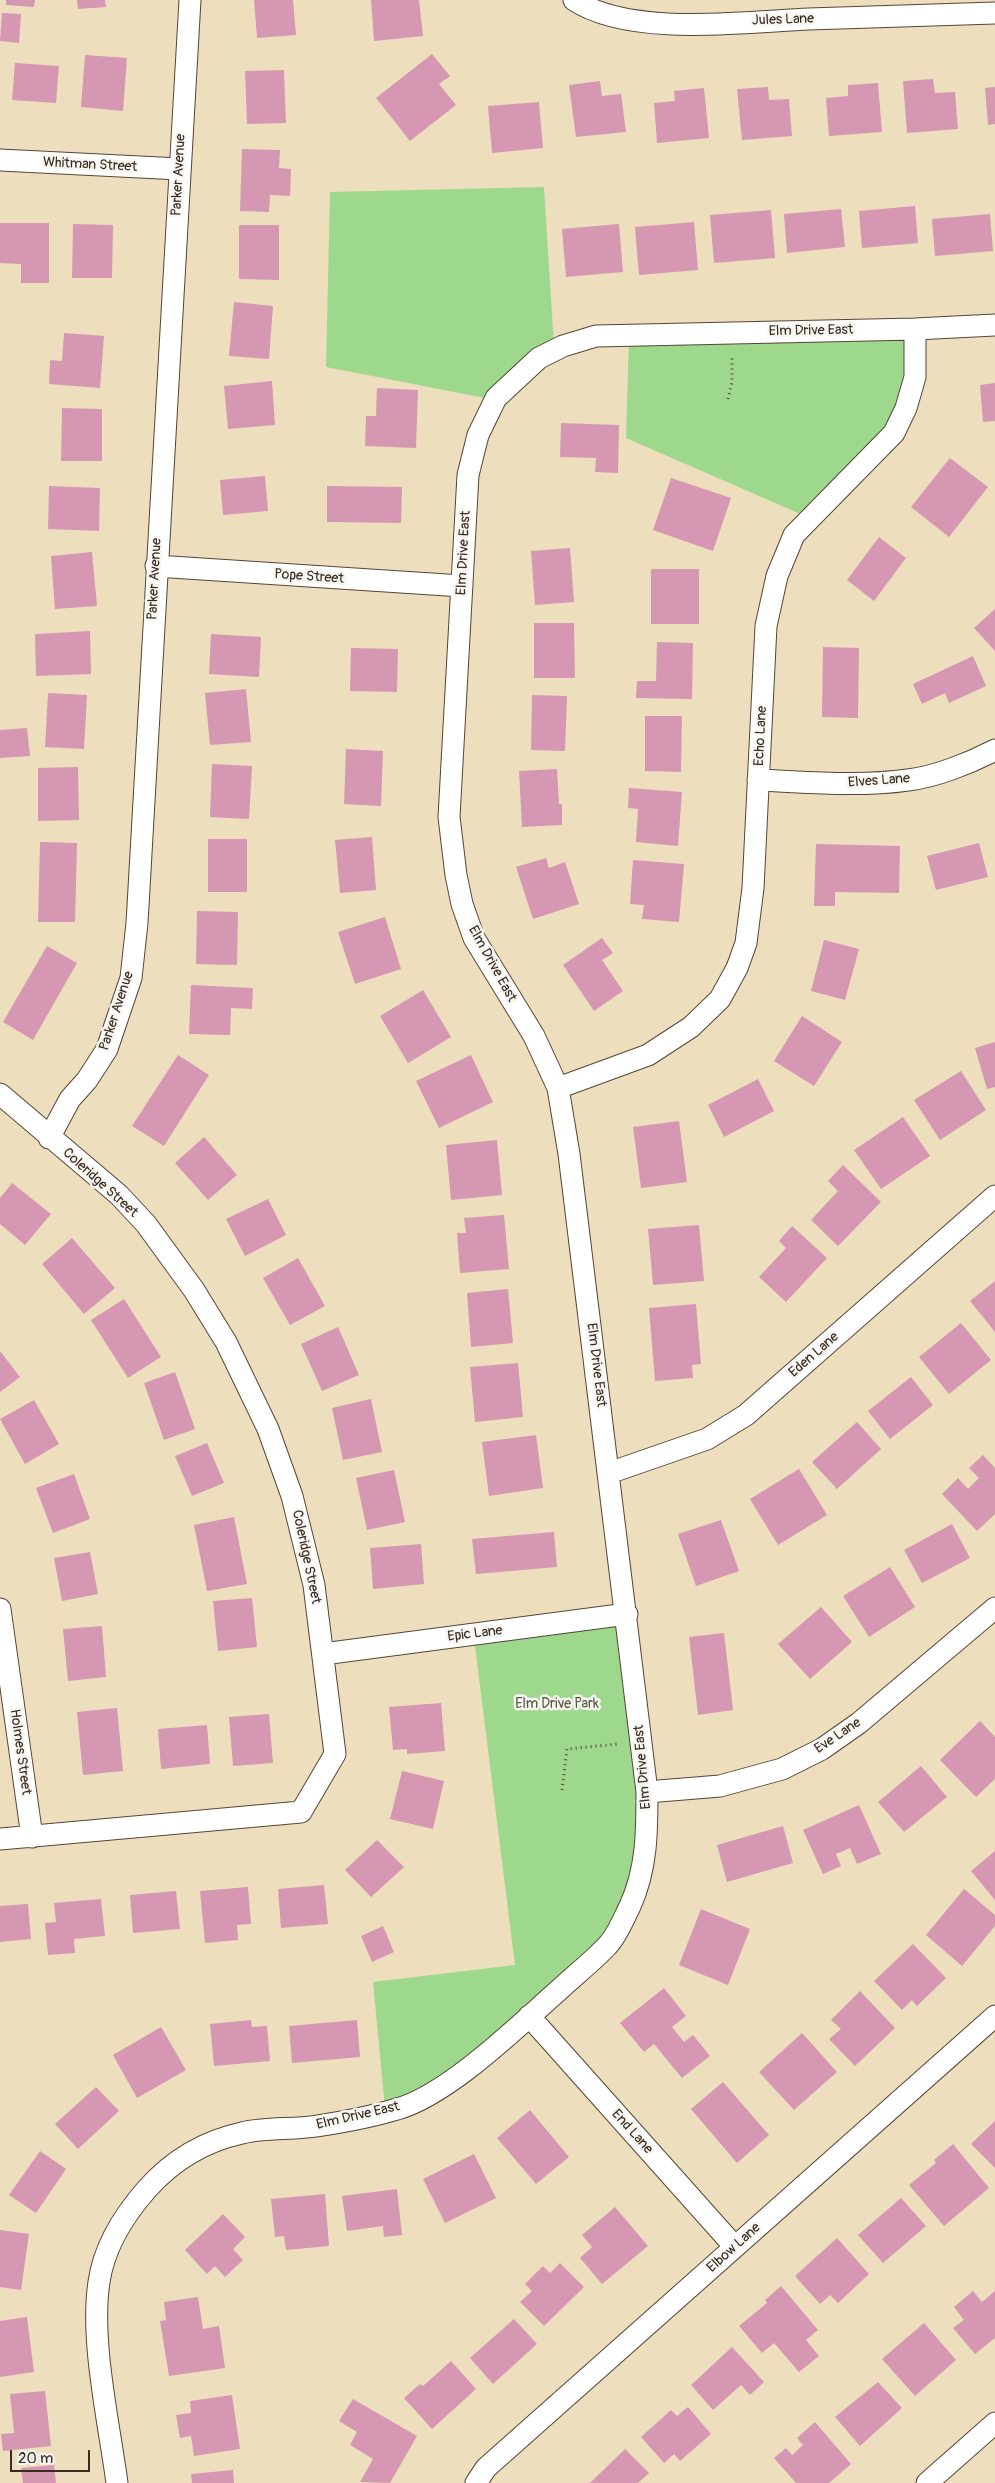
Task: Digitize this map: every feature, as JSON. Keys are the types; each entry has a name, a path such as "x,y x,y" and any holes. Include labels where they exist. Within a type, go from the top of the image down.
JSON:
{"street":[{"name":"Parker Avenue","path":"49,1138 70,1099 87,1080 107,1049 131,978 137,923 190,0"},
{"name":"Jules Lane","path":"574,0 586,7 638,22 696,24 995,12"},
{"name":"Whitman Street","path":"0,160 180,169"},
{"name":"Elm Drive East","path":"117,2483 102,2373 97,2300 99,2280 108,2251 128,2211 160,2174 180,2159 215,2141 243,2132 317,2126 399,2109 446,2085 529,2016 609,1944 630,1906 642,1876 648,1841 647,1792 627,1614 569,1154 558,1088 534,1036 474,938 462,904 456,875 450,817 468,476 478,435 496,398 539,358 563,346 596,336 915,329 995,325"},
{"name":"Echo Lane","path":"558,1088 648,1055 691,1027 720,999 737,968 746,943 753,888 766,626 777,576 794,535 894,433 906,408 915,377 915,329"},
{"name":"Pope Street","path":"156,566 462,586"},
{"name":"Elves Lane","path":"758,780 862,784 910,780 973,761 995,750"},
{"name":"Coleridge Street","path":"0,1094 49,1138 119,1195 146,1224 194,1290 226,1342 268,1429 292,1496 314,1585 335,1754 302,1812 0,1839"},
{"name":"Eden Lane","path":"609,1474 707,1439 746,1415 995,1196"},
{"name":"Holmes Street","path":"0,1608 32,1837"},
{"name":"Eve Lane","path":"647,1792 720,1786 782,1769 822,1749 859,1723 995,1608"},
{"name":"Epic Lane","path":"323,1654 627,1614"},
{"name":"End Lane","path":"529,2016 735,2247"},
{"name":"Elbow Lane","path":"476,2483 486,2468 995,2016"},
{"path":"927,2483 995,2423"}],"path":[{"path":"728,398 732,382 732,333"},
{"path":"562,1790 566,1749 641,1742"}],"green space":[{"path":"544,187 554,346 490,399 326,367 330,192"},
{"path":"912,329 913,386 877,441 805,516 626,438 629,337"},
{"name":"Elm Drive Park","path":"623,1619 644,1841 606,1940 445,2081 385,2108 373,1982 515,1965 474,1638"}],"building":[{"path":"6,0 35,0 34,7 6,5"},
{"path":"77,0 105,0 106,7 78,9"},
{"path":"254,0 293,0 296,35 257,38"},
{"path":"371,0 419,0 423,36 374,41"},
{"path":"2,13 21,14 19,43 0,41"},
{"path":"432,54 450,76 439,84 456,105 410,141 376,98"},
{"path":"85,55 127,58 123,111 81,107"},
{"path":"15,63 59,66 56,103 12,100"},
{"path":"284,70 286,123 247,124 245,71"},
{"path":"933,79 935,93 955,92 958,129 907,133 903,81"},
{"path":"600,81 602,96 621,94 626,132 576,137 569,85"},
{"path":"878,83 882,132 829,136 826,98 848,96 848,85"},
{"path":"768,87 769,100 789,99 792,136 742,140 737,89"},
{"path":"995,87 995,124 988,125 985,88"},
{"path":"704,88 709,138 657,143 654,103 675,101 674,91"},
{"path":"539,102 543,148 492,153 488,106"},
{"path":"242,149 280,150 279,168 291,169 290,196 270,195 269,212 240,211"},
{"path":"915,206 918,243 862,248 859,211"},
{"path":"841,209 845,247 787,253 784,214"},
{"path":"771,210 775,258 714,263 710,215"},
{"path":"990,214 993,251 935,256 932,219"},
{"path":"694,222 698,270 639,275 635,227"},
{"path":"0,223 49,223 49,283 21,283 21,264 0,263"},
{"path":"73,224 113,225 112,278 72,278"},
{"path":"619,224 623,272 566,277 562,229"},
{"path":"239,225 279,225 279,280 239,279"},
{"path":"234,302 273,306 269,359 229,356"},
{"path":"64,333 104,336 100,388 49,384 50,360 62,361"},
{"path":"272,381 275,425 228,429 224,386"},
{"path":"995,383 995,421 983,422 980,385"},
{"path":"377,388 418,390 416,448 365,446 366,416 376,416"},
{"path":"62,408 102,409 102,461 61,461"},
{"path":"561,423 619,425 618,473 595,472 596,458 560,457"},
{"path":"950,458 988,487 949,537 911,507"},
{"path":"265,476 268,511 223,515 220,480"},
{"path":"671,478 731,498 713,551 653,530"},
{"path":"49,486 100,488 99,531 48,529"},
{"path":"327,486 402,487 401,523 327,522"},
{"path":"879,537 906,558 874,601 847,580"},
{"path":"570,548 574,602 535,605 531,551"},
{"path":"92,552 97,606 55,609 51,556"},
{"path":"651,569 699,569 699,624 651,624"},
{"path":"995,609 995,651 974,628"},
{"path":"534,623 574,623 575,678 534,678"},
{"path":"90,631 91,674 36,676 35,634"},
{"path":"211,634 261,637 259,677 209,674"},
{"path":"657,642 693,643 692,699 636,698 637,681 656,681"},
{"path":"823,647 859,648 858,718 822,717"},
{"path":"351,648 398,649 397,692 350,691"},
{"path":"973,656 986,686 949,703 945,693 922,704 913,684"},
{"path":"246,689 251,742 210,745 205,693"},
{"path":"48,693 87,695 84,749 45,747"},
{"path":"532,695 567,696 565,751 531,750"},
{"path":"645,716 682,716 681,772 645,771"},
{"path":"27,728 30,756 0,758 0,730"},
{"path":"346,749 383,751 381,806 344,804"},
{"path":"212,764 252,766 249,819 210,817"},
{"path":"78,767 79,820 38,821 38,768"},
{"path":"557,769 559,804 562,804 562,825 522,827 519,771"},
{"path":"629,788 682,792 678,846 636,842 638,809 628,808"},
{"path":"372,837 376,890 340,893 335,840"},
{"path":"208,839 247,839 247,892 208,892"},
{"path":"40,842 77,843 75,922 38,922"},
{"path":"979,843 988,877 936,890 927,856"},
{"path":"816,844 900,846 899,893 835,892 835,906 814,906"},
{"path":"546,858 549,868 565,862 579,904 533,919 516,867"},
{"path":"633,860 684,864 679,922 642,919 644,905 630,904"},
{"path":"197,911 238,912 237,965 196,964"},
{"path":"385,917 401,969 355,984 338,932"},
{"path":"602,938 613,953 602,960 623,991 594,1011 563,965"},
{"path":"824,940 859,949 845,1000 811,991"},
{"path":"47,946 77,963 33,1040 3,1022"},
{"path":"191,985 253,988 252,1009 231,1008 230,1035 189,1034"},
{"path":"423,990 451,1037 408,1063 380,1016"},
{"path":"802,1016 842,1042 814,1086 774,1061"},
{"path":"995,1042 995,1087 987,1089 975,1048"},
{"path":"178,1055 209,1075 164,1146 132,1126"},
{"path":"471,1055 493,1102 439,1128 416,1081"},
{"path":"961,1071 986,1110 940,1140 914,1100"},
{"path":"758,1079 774,1111 724,1137 708,1105"},
{"path":"903,1117 930,1156 881,1189 854,1150"},
{"path":"679,1121 687,1182 641,1188 633,1127"},
{"path":"204,1137 237,1175 208,1200 175,1163"},
{"path":"497,1140 502,1195 451,1200 446,1145"},
{"path":"843,1165 881,1202 838,1246 811,1220 838,1191 828,1181"},
{"path":"12,1183 51,1214 25,1245 0,1224 0,1198"},
{"path":"268,1199 286,1235 245,1256 226,1219"},
{"path":"504,1215 509,1269 460,1273 457,1233 466,1233 464,1218"},
{"path":"699,1225 704,1281 653,1285 648,1229"},
{"path":"792,1226 827,1258 786,1302 759,1277 786,1248 779,1241"},
{"path":"72,1238 115,1288 84,1314 42,1264"},
{"path":"298,1258 325,1306 290,1325 263,1278"},
{"path":"995,1281 995,1332 970,1301"},
{"path":"508,1289 513,1343 471,1347 467,1293"},
{"path":"124,1299 161,1357 128,1378 91,1320"},
{"path":"696,1304 701,1364 692,1365 693,1378 655,1381 649,1308"},
{"path":"961,1323 991,1360 949,1394 919,1357"},
{"path":"338,1327 359,1375 322,1391 301,1344"},
{"path":"0,1351 20,1377 0,1392"},
{"path":"518,1363 523,1417 475,1422 470,1367"},
{"path":"175,1372 195,1429 164,1440 144,1383"},
{"path":"911,1377 933,1405 890,1439 868,1411"},
{"path":"371,1399 382,1452 343,1460 332,1408"},
{"path":"34,1400 59,1444 25,1464 0,1419"},
{"path":"857,1422 881,1449 837,1489 812,1462"},
{"path":"536,1435 543,1488 489,1496 482,1442"},
{"path":"207,1443 224,1483 192,1496 175,1456"},
{"path":"983,1455 995,1468 995,1514 977,1531 942,1494 958,1478 968,1489 979,1478 969,1468"},
{"path":"799,1469 827,1515 778,1545 750,1499"},
{"path":"394,1470 405,1522 367,1530 356,1478"},
{"path":"74,1474 90,1519 53,1533 36,1488"},
{"path":"234,1517 247,1584 207,1591 194,1525"},
{"path":"721,1520 739,1571 696,1586 678,1534"},
{"path":"952,1524 970,1558 922,1583 904,1550"},
{"path":"554,1532 557,1567 476,1574 472,1539"},
{"path":"421,1544 424,1584 373,1589 370,1548"},
{"path":"90,1552 98,1594 62,1601 54,1558"},
{"path":"890,1567 915,1607 869,1637 843,1596"},
{"path":"252,1598 257,1647 218,1651 213,1601"},
{"path":"821,1607 852,1642 810,1679 778,1644"},
{"path":"102,1626 106,1677 68,1681 63,1629"},
{"path":"724,1633 733,1710 698,1715 689,1637"},
{"path":"441,1703 445,1751 407,1754 407,1749 393,1750 389,1707"},
{"path":"117,1708 123,1771 83,1775 77,1712"},
{"path":"269,1714 273,1763 233,1766 229,1717"},
{"path":"980,1721 995,1737 995,1779 976,1797 940,1760"},
{"path":"207,1725 210,1764 161,1769 158,1729"},
{"path":"921,1766 947,1797 904,1832 878,1802"},
{"path":"402,1771 444,1781 433,1829 390,1819"},
{"path":"859,1805 881,1854 857,1864 850,1848 836,1854 841,1866 823,1874 803,1830"},
{"path":"783,1826 793,1863 727,1882 717,1845"},
{"path":"377,1840 404,1867 371,1897 345,1870"},
{"path":"995,1851 995,1900 971,1871"},
{"path":"324,1885 328,1924 281,1928 278,1889"},
{"path":"248,1887 251,1924 237,1925 238,1940 205,1943 200,1891"},
{"path":"964,1889 995,1915 995,1926 962,1966 926,1935"},
{"path":"176,1891 180,1929 133,1933 130,1895"},
{"path":"101,1899 105,1936 74,1939 75,1953 48,1955 45,1923 56,1922 54,1903"},
{"path":"28,1904 31,1939 0,1942 0,1906"},
{"path":"701,1909 750,1929 728,1985 679,1965"},
{"path":"383,1926 394,1952 372,1962 361,1936"},
{"path":"913,1944 946,1978 917,2006 912,2000 902,2010 874,1981"},
{"path":"664,1988 686,2016 672,2027 684,2042 693,2035 710,2056 682,2078 654,2044 644,2052 620,2023"},
{"path":"860,1991 895,2028 855,2066 829,2039 841,2029 831,2020"},
{"path":"251,2020 252,2027 267,2026 270,2061 214,2066 210,2024"},
{"path":"357,2020 360,2057 292,2063 289,2026"},
{"path":"161,2027 186,2070 137,2098 113,2055"},
{"path":"802,2033 837,2072 794,2110 759,2072"},
{"path":"723,2082 769,2135 737,2163 691,2109"},
{"path":"96,2087 119,2111 78,2149 55,2124"},
{"path":"530,2110 569,2157 536,2184 497,2138"},
{"path":"995,2121 995,2168 971,2144"},
{"path":"953,2144 989,2188 944,2226 909,2185 936,2163 934,2160"},
{"path":"40,2151 66,2169 36,2213 9,2195"},
{"path":"474,2154 496,2198 445,2223 423,2179"},
{"path":"397,2189 402,2235 384,2237 383,2226 347,2231 342,2196"},
{"path":"325,2194 329,2246 286,2250 284,2236 275,2237 271,2199"},
{"path":"901,2198 926,2226 883,2263 858,2235"},
{"path":"615,2207 648,2246 602,2284 580,2258 592,2247 582,2235"},
{"path":"223,2214 245,2237 233,2249 243,2260 225,2277 215,2266 207,2274 185,2250"},
{"path":"0,2230 29,2234 21,2290 0,2287"},
{"path":"837,2238 869,2274 838,2303 830,2295 820,2304 795,2276"},
{"path":"560,2263 584,2287 544,2326 520,2302 532,2291 525,2284 543,2266 550,2273"},
{"path":"781,2286 818,2330 806,2340 819,2356 799,2372 774,2343 762,2353 739,2326 767,2303 765,2300"},
{"path":"973,2291 982,2302 995,2291 995,2338 975,2354 953,2328 964,2320 954,2307"},
{"path":"198,2297 203,2329 219,2326 225,2368 169,2376 160,2321 166,2320 164,2302"},
{"path":"27,2317 34,2372 0,2377 0,2321"},
{"path":"514,2319 537,2344 493,2384 470,2358"},
{"path":"924,2323 956,2360 915,2396 882,2359"},
{"path":"732,2347 764,2382 750,2395 741,2385 713,2410 691,2385"},
{"path":"451,2361 476,2389 432,2429 404,2398 420,2384 423,2386"},
{"path":"878,2382 902,2408 860,2446 835,2417"},
{"path":"45,2391 51,2446 3,2451 1,2434 14,2433 10,2394"},
{"path":"232,2395 240,2449 194,2456 191,2436 180,2438 176,2415 191,2413 190,2401"},
{"path":"353,2399 417,2436 390,2483 360,2482 373,2459 350,2445 357,2432 339,2421"},
{"path":"688,2407 711,2434 680,2461 674,2454 664,2463 641,2437 671,2410 677,2416"},
{"path":"815,2422 851,2464 829,2483 796,2483 774,2458 786,2448 792,2455 803,2445 797,2438"},
{"path":"625,2449 649,2473 638,2483 590,2483"},
{"path":"54,2465 56,2483 23,2483 21,2468"},
{"path":"233,2470 234,2483 192,2483 191,2474"}]}
